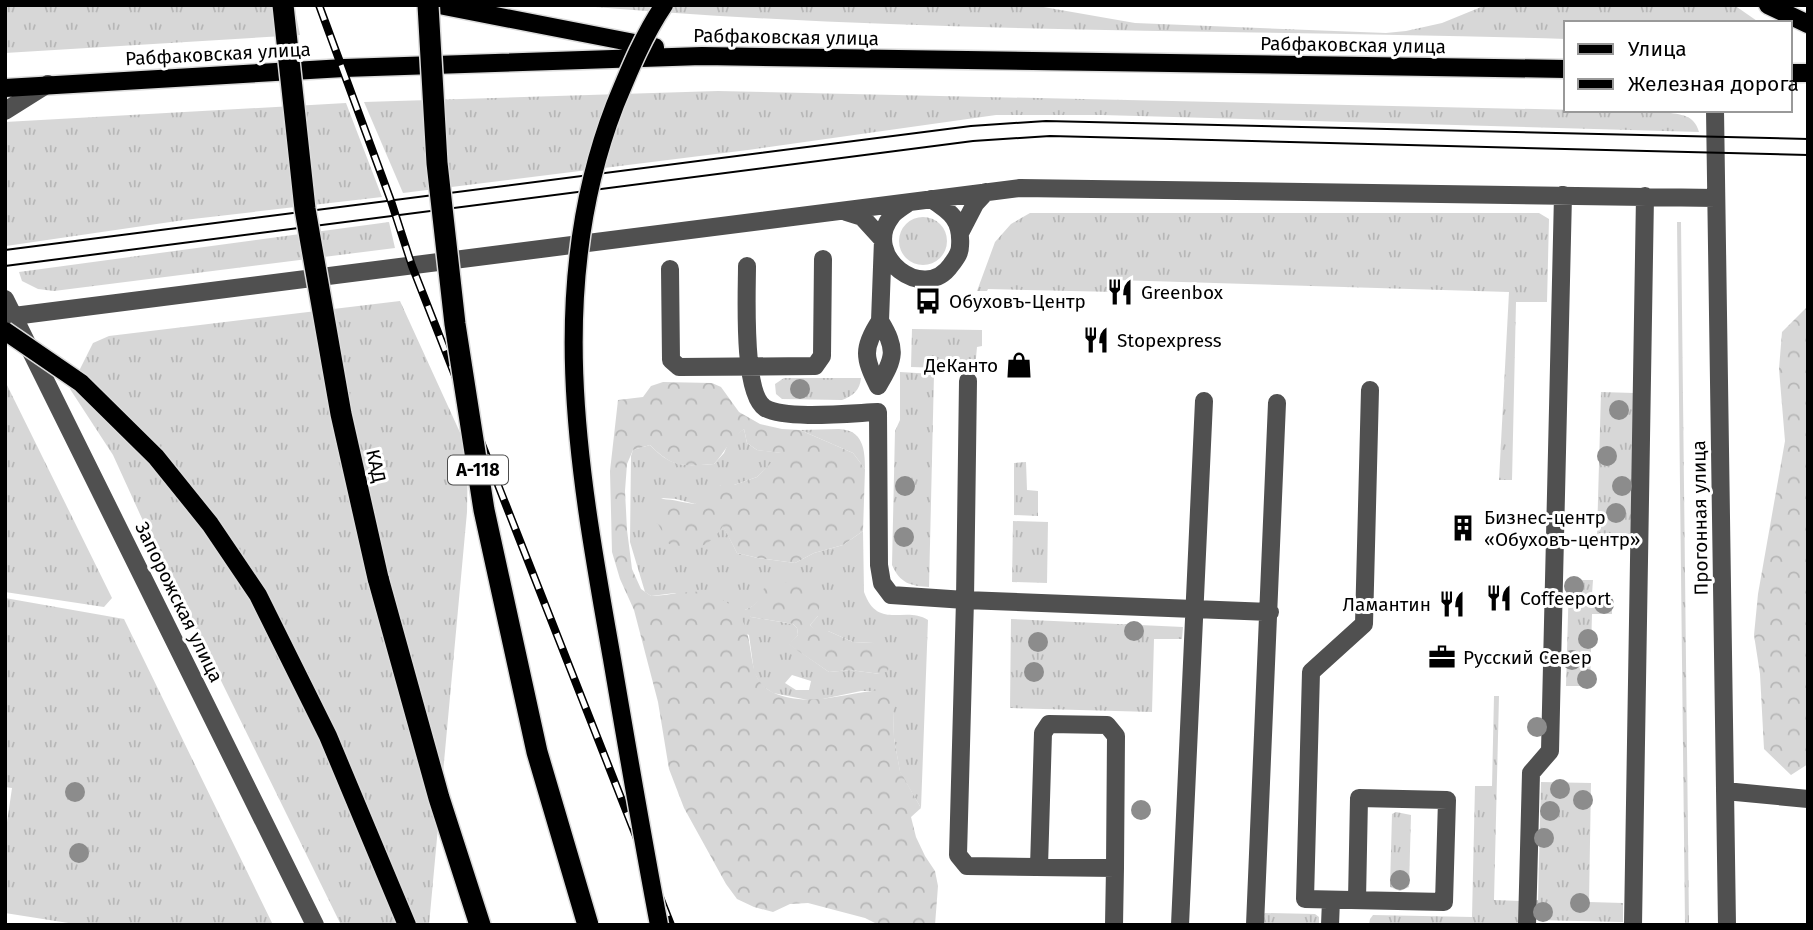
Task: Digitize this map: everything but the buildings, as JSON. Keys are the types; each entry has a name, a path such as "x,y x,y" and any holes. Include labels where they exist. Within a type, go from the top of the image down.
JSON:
{"highway":[{"name":"КАД","path":"284,5 305,209 341,414 382,591 439,798 480,925"},
{"name":"А-118","path":"428,5 438,163 455,324 484,510 537,752 587,925"}],"main road":[{"path":"439,5 702,56"},
{"path":"659,925 588,524 577,438 572,356 578,264 590,178 630,66 664,5"},
{"path":"1769,5 1808,24"},
{"name":"Рабфаковская улица","path":"5,88 344,68 702,56 1564,69"},
{"path":"10,324 80,383 156,457 224,544 258,595 328,737 407,925"}],"street":[{"path":"5,111 48,84"},
{"name":"Прогонная улица","path":"1715,112 1727,925"},
{"path":"10,324 1020,188 1716,198"},
{"path":"842,211 862,217 883,240 889,261 905,276 927,280 947,271 960,253 961,231 975,204 986,192"},
{"path":"1527,925 1531,773 1550,751 1563,195"},
{"path":"1633,925 1645,196"},
{"path":"931,199 950,212 961,231"},
{"path":"908,202 890,217 883,240 880,321 868,340 867,351 867,364 878,386 879,565 882,583 891,595 1270,612"},
{"path":"670,269 671,360 679,367 816,366 822,356 823,259"},
{"path":"747,266 749,366 754,391 764,407 784,414 878,412"},
{"name":"Запорожская улица","path":"5,299 10,324 315,925"},
{"path":"968,381 958,855 967,866 1115,868"},
{"path":"1357,900 1359,798 1447,800 1444,902 1305,899 1311,672 1364,624 1370,390"},
{"path":"1180,925 1204,401"},
{"path":"1255,925 1277,403"},
{"path":"1038,867 1043,733 1049,724 1107,725 1116,736 1114,925"},
{"path":"1725,791 1808,799"},
{"path":"1330,925 1331,900"}],"green space":[{"path":"5,5 294,5 300,35 5,53"},
{"path":"572,5 1032,5 1135,23 1386,33 1442,23 1486,5 1734,5 1757,21 1564,21 1564,39 944,26"},
{"path":"718,91 1564,110 1564,112 1665,112 1690,119 1699,132 1102,115 996,115 748,150 403,193 364,102"},
{"path":"346,103 382,197 184,220 6,246 5,244 5,122"},
{"path":"1030,213 1539,213 1549,219 1547,302 1516,302 1512,480 1499,480 1509,292 1116,280 1115,292 977,291 995,242 1011,224"},
{"path":"923,217 940,224 947,241 940,258 923,265 906,258 899,241 906,224"},
{"path":"389,222 395,248 54,291 38,289 22,281 19,272"},
{"path":"1677,222 1681,222 1689,924 1685,924"},
{"path":"400,301 468,450 467,512 429,925 341,925 113,455 70,389 93,343 109,336"},
{"path":"1808,306 1808,764 1791,775 1764,749 1760,674 1754,635 1758,594 1785,441 1779,369 1782,332"},
{"path":"912,329 982,330 982,346 977,347 975,369 911,367"},
{"path":"900,372 934,374 929,587 906,582 898,576 892,565 895,431 900,420"},
{"path":"784,378 861,378 855,392 842,400 782,399 776,394 775,384"},
{"path":"5,381 112,598 104,607 5,592"},
{"path":"663,382 712,383 721,387 739,412 760,424 800,430 853,453 865,469 863,531 843,545 814,553 795,563 737,553 723,526 711,540 700,546 669,544 658,524 646,518 644,502 665,499 695,504 704,491 757,477 781,453 757,450 747,443 744,429 714,464 672,462 650,445 633,450 627,464 625,491 632,569 641,589 651,596 703,592 728,604 740,616 746,630 755,672 761,683 772,692 785,697 813,699 883,690 893,702 894,738 900,771 921,808 911,817 916,837 935,871 938,886 935,925 879,925 865,918 808,903 790,904 773,912 754,907 737,899 726,884 684,808 669,769 658,702 634,610 612,552 610,471 618,400 643,397 651,386"},
{"path":"1601,392 1634,393 1631,536 1597,536"},
{"path":"744,429 747,443 757,450 782,453 757,477 734,485 721,485 695,504 661,498 723,525 737,553 758,558 795,563 814,553 843,545 863,531 864,592 870,604 884,614 919,616 928,620 921,808 900,772 894,738 893,710 883,691 861,691 813,701 773,693 761,685 754,672 749,635 675,593 651,596 645,592 630,542 633,450 650,445 672,462 714,464 724,453 730,439","holes":["761,599 818,616 810,625 815,631 828,631 853,642 873,643 880,674 850,670 829,672 789,644 798,635 793,624 751,617 745,610","792,675 811,681 809,690 796,690 785,683"]},
{"path":"800,430 847,430 858,437 863,448 865,469 853,453"},
{"path":"1026,462 1027,490 1038,491 1038,516 1014,515 1014,463"},
{"path":"1013,521 1048,522 1047,583 1012,582"},
{"path":"1569,580 1593,580 1592,594 1612,595 1612,614 1592,614 1590,686 1566,686"},
{"path":"775,583 809,585 821,594 818,616 810,625 815,630 828,631 853,642 873,643 891,650 888,671 880,674 850,670 829,672 788,644 798,635 793,624 745,614 745,610 759,599 764,588"},
{"path":"5,598 124,619 273,925 81,925 5,913 5,836 12,788 5,787"},
{"path":"1011,619 1183,627 1182,639 1154,639 1152,712 1010,708"},
{"path":"1494,696 1499,696 1494,900 1521,901 1520,925 1369,925 1373,915 1472,917 1475,786 1492,786"},
{"path":"1541,782 1591,783 1589,902 1623,903 1623,922 1532,920 1533,901 1538,900"},
{"path":"1396,812 1411,815 1409,887 1400,891 1390,887 1392,814"},
{"path":"1265,913 1315,914 1319,917 1319,925 1261,925 1261,916"}],"tram line":[{"path":"5,250 971,126 1046,121 1808,139"},
{"path":"5,266 973,141 1050,136 1808,155"}],"railway":[{"path":"319,5 412,266 671,925"}],"place":[{"name":"Greenbox","path":"1120,292"},
{"name":"Обуховъ-Центр","path":"928,301"},
{"name":"Stopexpress","path":"1096,340"},
{"name":"ДеКанто","path":"1019,365"},
{"name":"Бизнес-центр «Обуховъ-центр»","path":"1463,528"},
{"name":"Coffeeport","path":"1499,598"},
{"name":"Ламантин","path":"1452,604"},
{"name":"Русский Cевер","path":"1442,657"}]}
